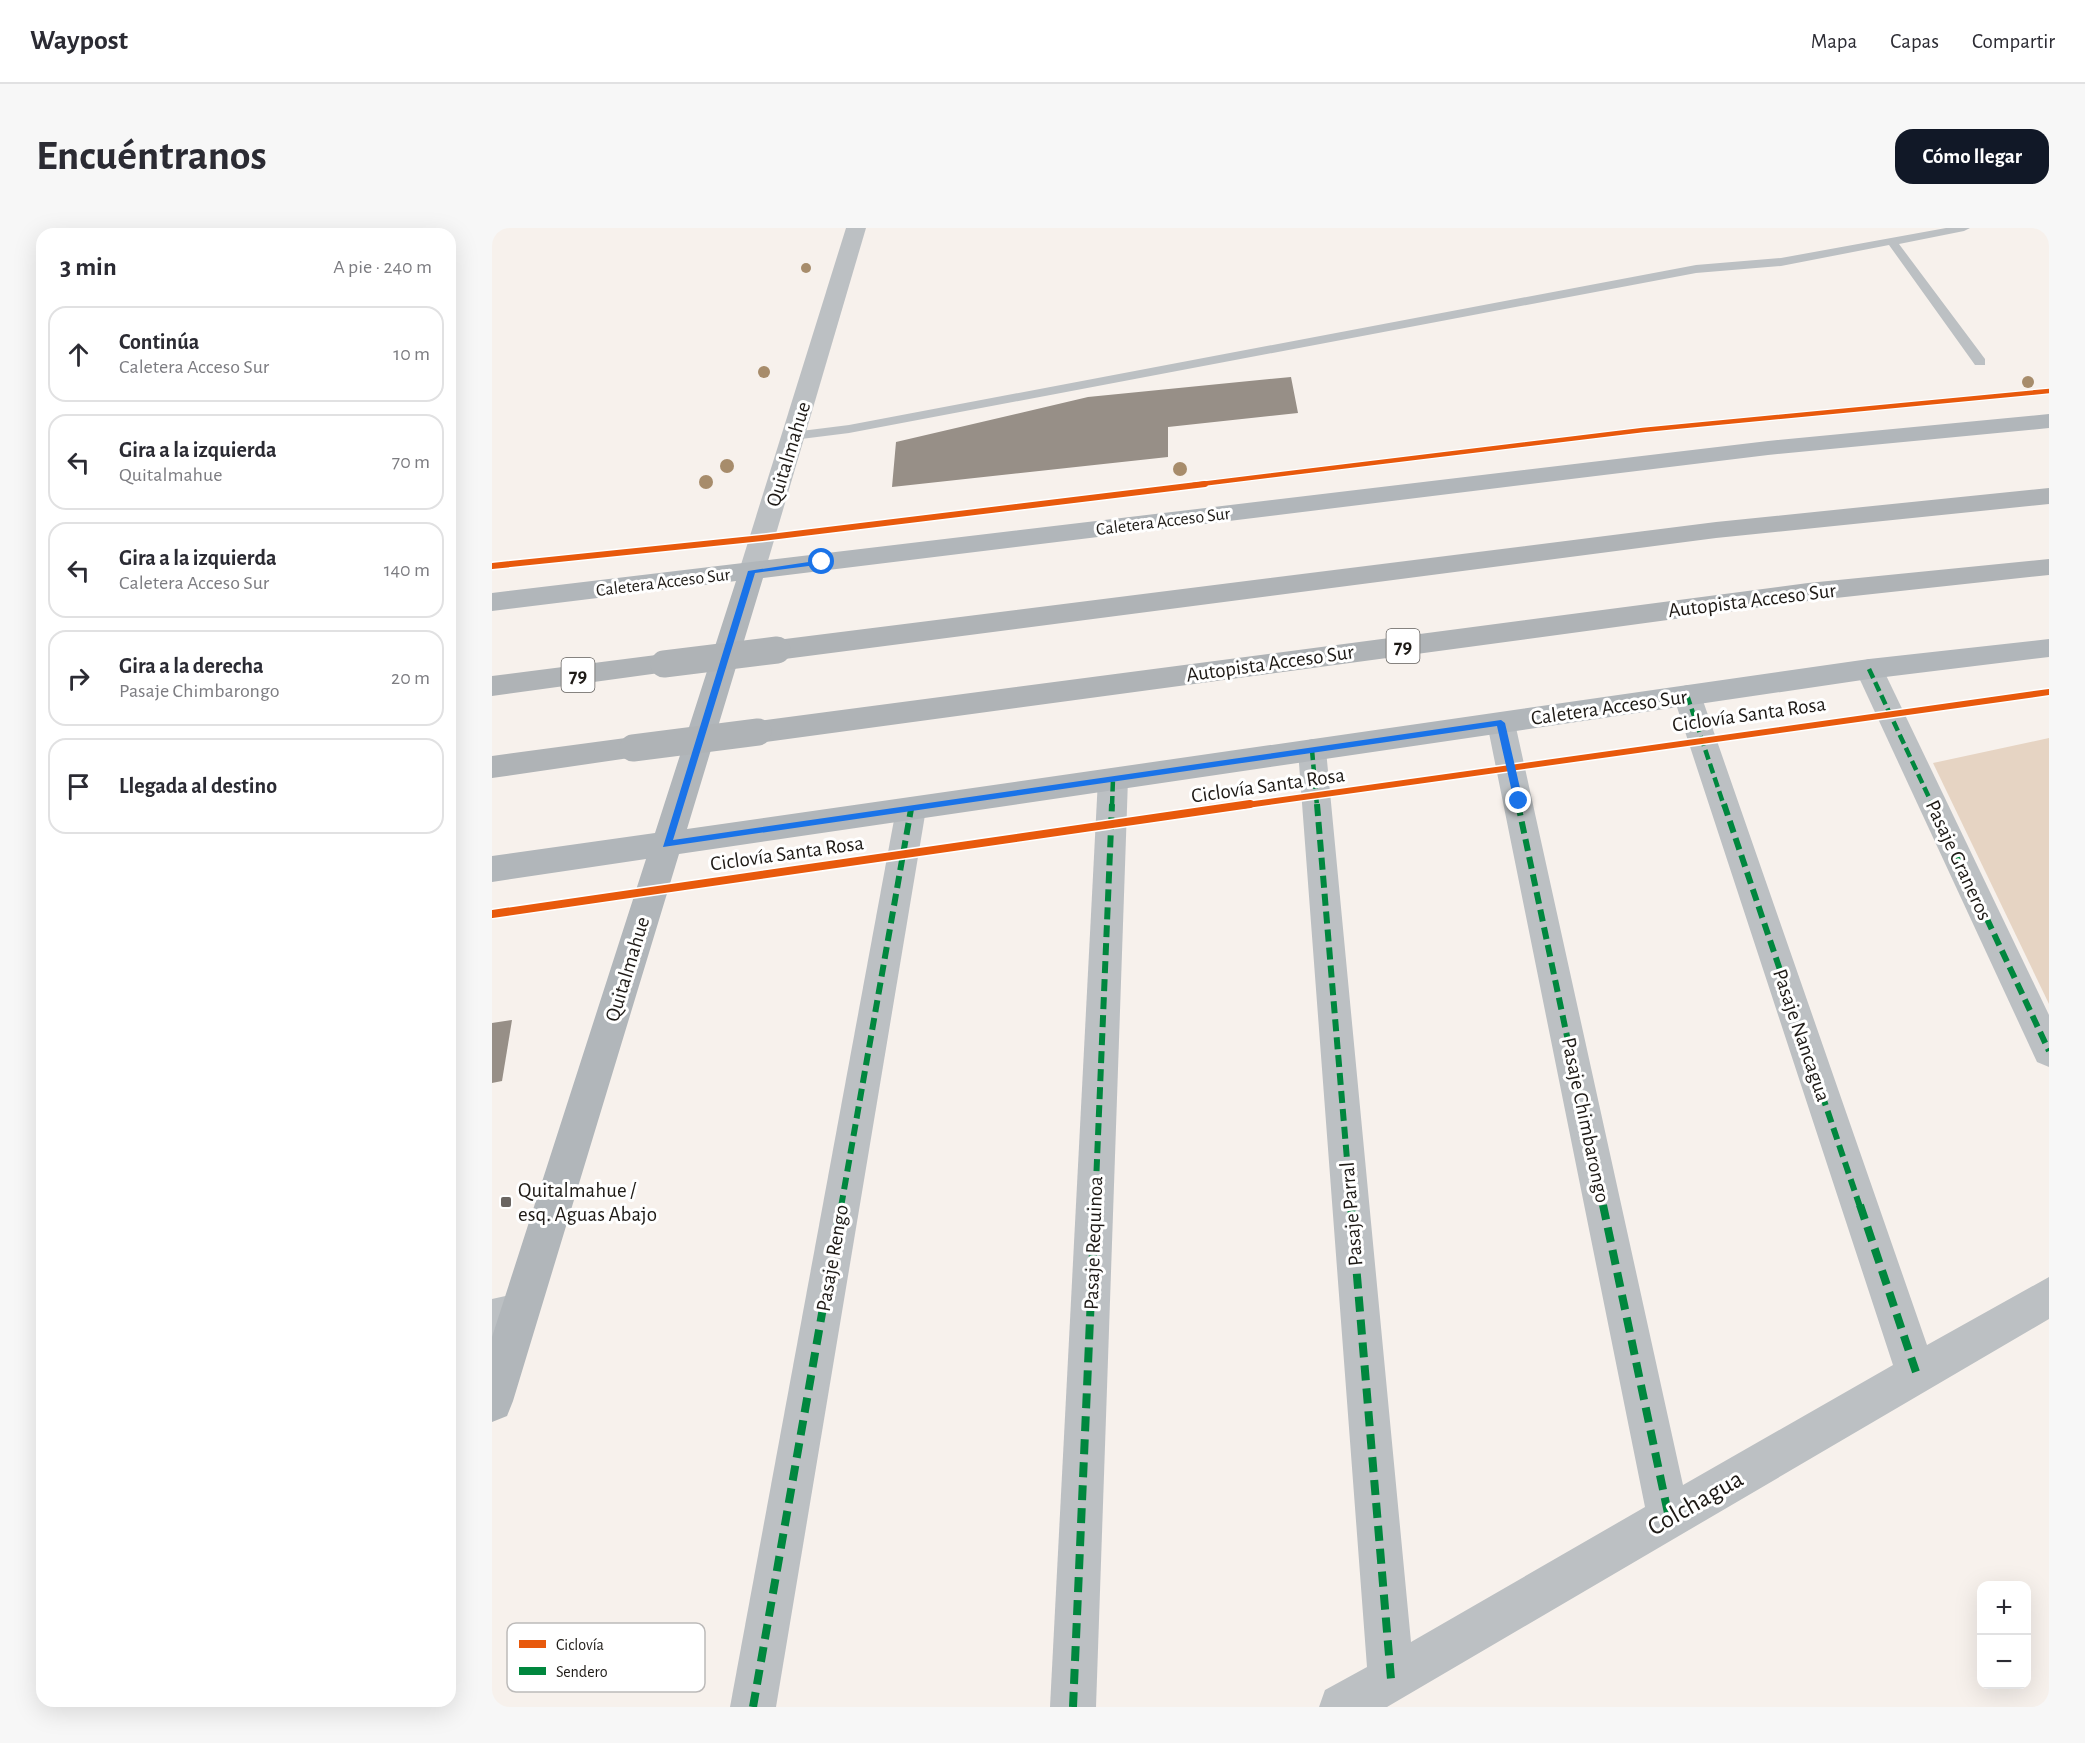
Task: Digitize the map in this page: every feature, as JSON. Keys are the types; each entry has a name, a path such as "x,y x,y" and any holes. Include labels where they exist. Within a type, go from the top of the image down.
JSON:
{"highway":[{"name":"79","path":"492,686 1716,530 2049,496"},
{"name":"Autopista Acceso Sur","path":"492,767 1784,595 2049,567"}],"main road":[{"name":"Caletera Acceso Sur","path":"492,602 1768,448 2049,421"},
{"name":"Quitalmahue","path":"492,1401 506,1316 667,844 752,571"},
{"name":"Caletera Acceso Sur","path":"492,868 1869,669 2049,648"}],"street":[{"name":"Quitalmahue","path":"752,571 856,228"},
{"name":"Pasaje Graneros","path":"1869,669 2049,1051"},
{"name":"Pasaje Nancagua","path":"1687,695 1917,1375"},
{"name":"Pasaje Chimbarongo","path":"1501,723 1669,1518"},
{"name":"Pasaje Parral","path":"1312,750 1391,1678"},
{"name":"Pasaje Requinoa","path":"1073,1707 1113,779"},
{"name":"Pasaje Rengo","path":"753,1707 911,809"},
{"name":"Colchagua","path":"1342,1707 2049,1298"}],"lane":[{"path":"794,436 849,429 1696,269 1782,262 1964,228"},
{"path":"1892,242 1980,362"}],"shaded area":[{"path":"2049,738 2049,1004 1933,763"}],"building":[{"path":"1291,377 1298,413 1168,427 1168,457 892,487 896,442 1088,397"},
{"path":"512,1020 502,1081 492,1083 492,1023"}],"marked path":[{"path":"1869,669 2049,1051"},
{"path":"1687,695 1917,1375"},
{"path":"1501,723 1669,1518"},
{"path":"1312,750 1391,1679"},
{"path":"1073,1707 1113,779"},
{"path":"753,1707 911,809"}],"cycle path":[{"path":"492,566 762,538 1643,430 2049,391"},
{"name":"Ciclovía Santa Rosa","path":"492,914 1702,739 2049,692"}],"place":[{"name":"Quitalmahue / esq. Aguas Abajo","path":"506,1202"}],"route":[{"path":"822,562 752,571 667,844 1501,723 1519,801"}]}
